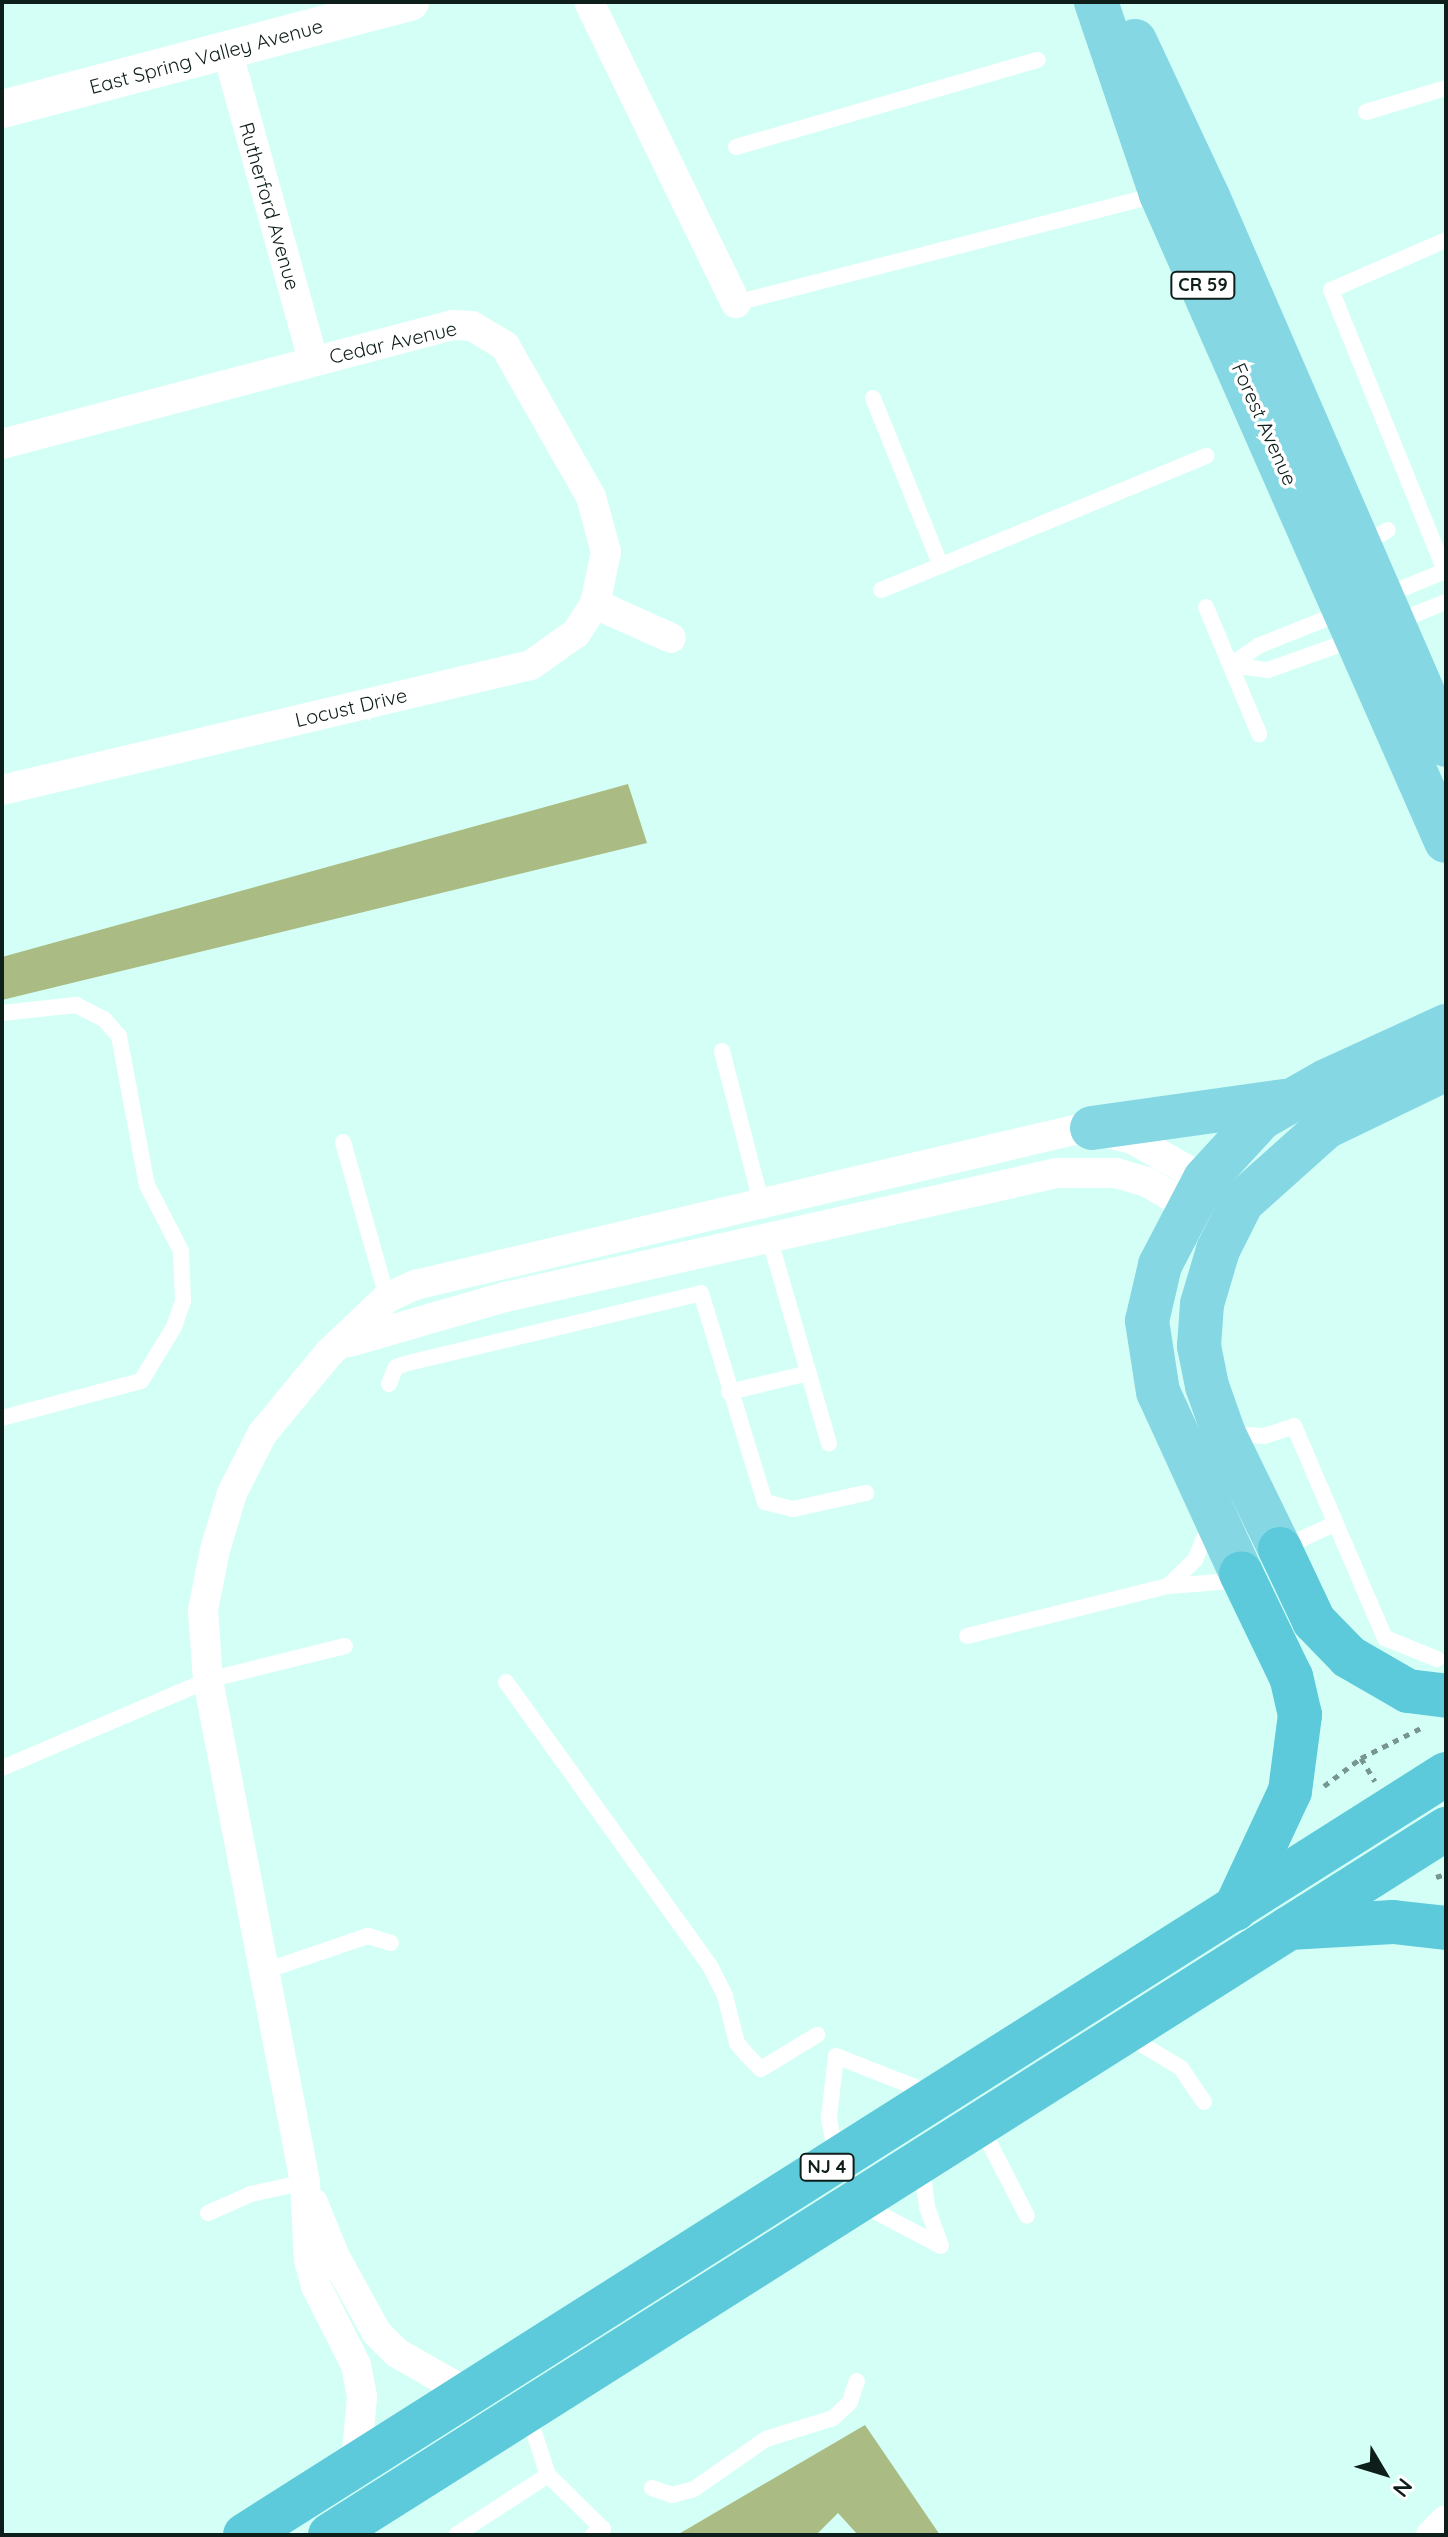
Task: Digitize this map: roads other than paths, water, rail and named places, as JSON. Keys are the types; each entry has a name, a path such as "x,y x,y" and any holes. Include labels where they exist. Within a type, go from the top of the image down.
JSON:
{"highway":[{"path":"1261,1561 1349,1657 1408,1691 1437,1693"},
{"path":"1235,1909 1290,1791 1300,1715 1261,1561"},
{"name":"NJ 4","path":"245,2535 1446,1774"},
{"name":"NJ 4","path":"345,2531 526,2410 1446,1829"},
{"path":"1286,1928 1393,1922 1446,1928"}],"main road":[{"name":"Forest Avenue","path":"1096,2 1161,194 1358,546 1446,841"},
{"name":"Forest Avenue","path":"1116,2 1209,199 1446,745"},
{"path":"1400,1044 1446,989"},
{"path":"1261,1561 1214,1516 1158,1392 1147,1321 1160,1265 1197,1193 1261,1118 1400,1044 1446,1026"},
{"path":"1261,1561 1199,1346 1202,1304 1235,1216 1326,1127 1433,1080"},
{"path":"1092,1128 1294,1099"}],"street":[{"name":"East Spring Valley Avenue","path":"2,109 410,2"},
{"path":"589,2 736,303"},
{"name":"Rutherford Avenue","path":"227,50 313,361"},
{"name":"Cedar Avenue","path":"2,444 453,325 490,333 505,346 602,523 606,552 595,604"},
{"path":"595,604 671,638"},
{"name":"Locust Drive","path":"2,790 531,665 576,633 595,604"},
{"path":"356,2465 359,2380 347,2342 316,2286 309,2259 305,2182 208,1680 203,1610 232,1493 262,1434 329,1353 387,1298 415,1285 658,1225 762,1206 1092,1128 1130,1138 1197,1193 1235,1216"},
{"path":"329,1353 363,1335 505,1297 1057,1173 1116,1173 1197,1193"},
{"path":"305,2182 335,2257 377,2333 407,2360 469,2394"},
{"path":"1431,2535 1446,2520"}],"lane":[{"path":"736,147 1038,60"},
{"path":"1366,112 1446,88"},
{"path":"736,303 1161,194"},
{"path":"1231,665 1258,646 1446,572 1331,290 1446,240"},
{"path":"873,398 941,566"},
{"path":"881,590 1206,456"},
{"path":"1231,665 1268,670 1343,644 1446,602"},
{"path":"1206,607 1259,734"},
{"path":"2,1013 76,1005 104,1019 119,1036 147,1185 181,1251 183,1301 174,1327 141,1381 2,1418"},
{"path":"722,1051 762,1206"},
{"path":"343,1142 387,1298"},
{"path":"769,1237 829,1443"},
{"path":"389,1384 396,1367 408,1363 701,1293 765,1502 793,1509 866,1493"},
{"path":"729,1392 809,1373"},
{"path":"1224,1434 1264,1436 1294,1426 1332,1525 1385,1638 1437,1693"},
{"path":"1168,1586 1195,1560 1214,1516"},
{"path":"967,1636 1168,1586 1220,1582 1332,1525"},
{"path":"2,1768 208,1680 345,1646"},
{"path":"506,1682 710,1966 725,1996 737,2043 748,2056 761,2069 817,2035"},
{"path":"262,1972 368,1936 391,1943"},
{"path":"1125,2034 1181,2068 1204,2102"},
{"path":"837,2161 829,2118 836,2056 938,2096"},
{"path":"979,2124 1027,2216"},
{"path":"856,2201 941,2246 927,2207 921,2161"},
{"path":"208,2213 251,2194 305,2182"},
{"path":"652,2488 672,2495 694,2489 766,2439 833,2418 850,2402 857,2381"},
{"path":"526,2410 548,2475 603,2529 593,2535"},
{"path":"456,2535 548,2475"}]}
